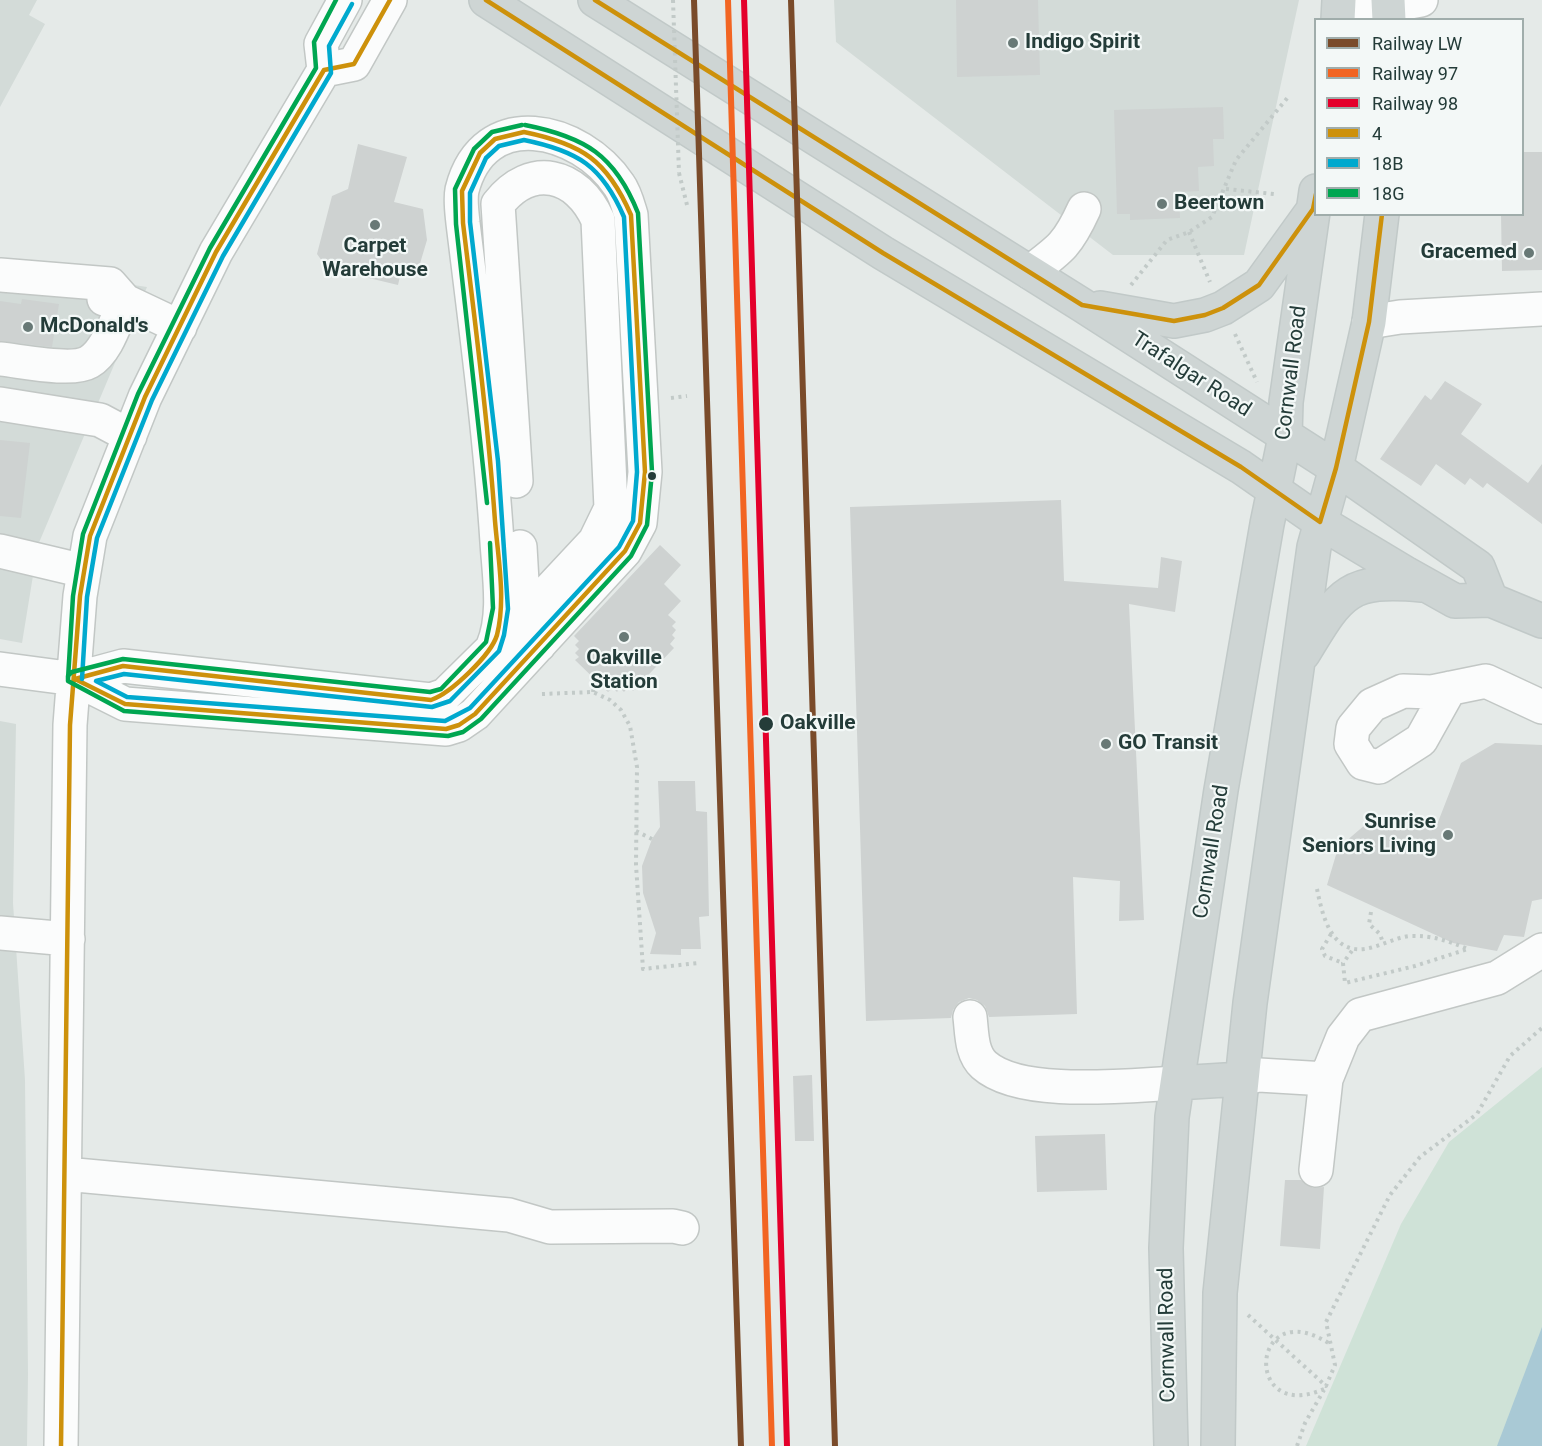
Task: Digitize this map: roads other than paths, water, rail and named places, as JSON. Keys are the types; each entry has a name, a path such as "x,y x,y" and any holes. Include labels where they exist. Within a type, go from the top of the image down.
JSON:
{"main road":[{"path":"486,0 883,253 1241,467 1320,522 1427,586 1455,601 1491,600 1542,621"},
{"name":"Trafalgar Road","path":"595,0 1030,272 1336,468 1478,567 1491,600"},
{"path":"1082,305 1146,318 1174,321 1205,315 1223,308 1259,285 1314,202"},
{"name":"Cornwall Road","path":"1171,1446 1166,1248 1172,1118 1221,789 1285,437 1286,402 1314,207"},
{"path":"1218,1446 1220,1293 1241,1079 1297,663 1320,522 1336,468 1369,322 1382,216"},
{"path":"1297,663 1332,608 1357,589 1367,584 1383,582 1427,586"},
{"path":"1177,1083 1241,1079"}],"street":[{"path":"61,1446 70,725 84,571 90,536 145,397 216,252 324,70 321,44 345,0"},
{"path":"324,70 354,64 390,0"},
{"path":"1339,9 1388,8 1421,0"},
{"path":"75,679 123,666 431,700 445,695 493,646 497,636 500,606 491,451 463,223 462,191 480,153 495,139 524,132 558,138 593,156 620,185 631,215 645,472 640,523 625,551 532,631 493,646"},
{"path":"0,669 75,679 125,704 446,729 459,725 475,714 595,541 611,508 598,220 591,204 579,191 561,179 539,177 512,187 498,204 532,631"},
{"path":"1030,272 1059,250 1072,236 1084,208"},
{"path":"0,275 110,284 125,301"},
{"path":"0,292 125,301 180,327"},
{"path":"0,359 66,366 89,362 104,346 125,301"},
{"path":"1369,322 1400,317 1542,309"},
{"path":"0,404 100,420 130,436"},
{"path":"0,551 84,571"},
{"path":"1450,688 1486,681 1542,707"},
{"path":"0,933 68,939"},
{"path":"1316,1170 1326,1079 1343,1037 1360,1015 1497,978 1542,950"},
{"path":"970,1017 974,1047 983,1064 1004,1077 1029,1085 1177,1083"},
{"path":"1241,1079 1259,1075 1326,1079"},
{"path":"65,1174 509,1215 550,1227 673,1226 682,1228"}],"water":[{"path":"1542,1327 1542,1446 1497,1446"}],"rail line":[{"name":"LW","path":"694,0 741,1446"},
{"name":"97","path":"728,0 772,1446"},
{"name":"98","path":"744,0 787,1446"},
{"name":"LW","path":"791,0 835,1446"}],"place":[{"name":"Indigo Spirit","path":"1013,43"},
{"name":"Beertown","path":"1162,204"},
{"name":"Carpet Warehouse","path":"375,225"},
{"name":"Gracemed","path":"1529,253"},
{"name":"McDonald's","path":"28,327"},
{"name":"Oakville Station","path":"624,637"},
{"name":"Oakville","path":"766,724"},
{"name":"GO Transit","path":"1106,744"},
{"name":"Sunrise Seniors Living","path":"1448,835"}]}
